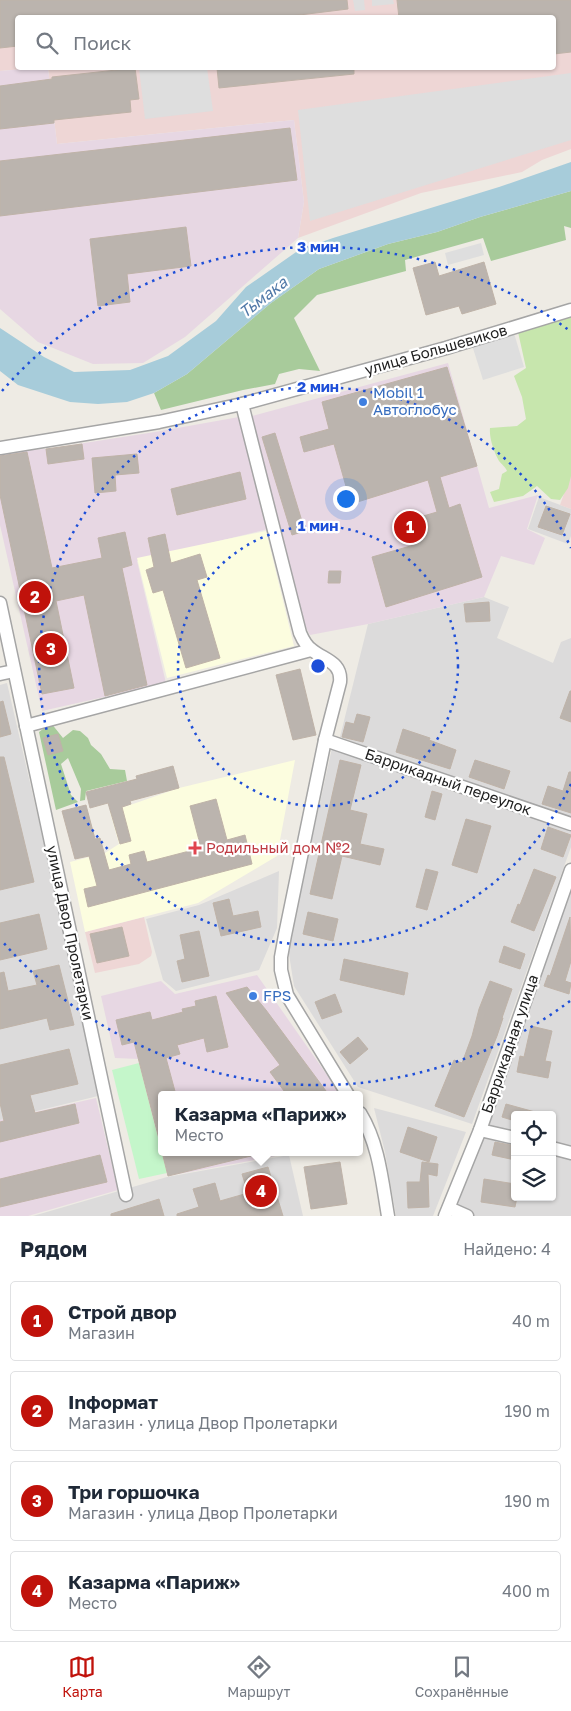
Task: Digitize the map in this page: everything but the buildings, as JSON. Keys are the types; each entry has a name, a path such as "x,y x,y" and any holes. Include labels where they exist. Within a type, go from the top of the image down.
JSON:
{"street":[{"name":"улица Большевиков","path":"0,448 159,422 242,404 446,348 571,310"},
{"path":"242,404 300,633 311,650 333,663 340,674 340,682 325,740 285,935 281,970 283,983 290,1000 346,1091"},
{"name":"улица Двор Пролетарки","path":"0,603 126,1195"},
{"path":"26,726 311,650"},
{"path":"0,674 14,671"},
{"name":"Баррикадный переулок","path":"325,740 571,824"},
{"name":"Баррикадная улица","path":"447,1212 480,1130 571,870"},
{"path":"363,1118 374,1145 388,1216"},
{"path":"480,1130 511,1137"},
{"path":"556,1149 571,1153"},
{"path":"447,1212 467,1216"}],"shaded area":[{"path":"0,0 571,0 571,149 542,160 522,172 421,193 298,238 304,202 294,120 57,144 48,70 556,70 556,15 15,15 15,70 0,71"},
{"path":"353,0 364,0 365,10 355,11"},
{"path":"372,0 393,0 394,4 372,6"},
{"path":"48,70 57,144 294,120 304,202 298,238 185,337 143,363 93,364 38,342 0,309 0,71"},
{"path":"139,70 207,70 213,111 145,119"},
{"path":"571,73 571,140 310,221 298,110"},
{"path":"481,243 484,255 448,265 445,253"},
{"path":"514,333 524,367 483,380 472,345"},
{"path":"448,363 489,508 538,495 527,529 545,538 534,565 501,556 484,597 368,624 310,635 302,620 252,416"},
{"path":"239,417 268,529 137,561 166,683 42,711 0,525 0,455 155,432"},
{"path":"571,474 571,509 560,505"},
{"path":"539,497 571,509 571,536 568,544 528,529"},
{"path":"266,531 294,646 167,678 137,558"},
{"path":"484,597 509,607 497,638 553,663 561,642 571,638 571,820 340,737 368,624"},
{"path":"7,683 102,1095 0,1120 0,685"},
{"path":"332,748 430,784 571,831 571,847 472,1124 358,1087 294,986 288,948"},
{"name":"Родильный дом №2","path":"295,760 277,856 198,903 85,932 70,862 105,853 119,844 110,812 179,788"},
{"path":"571,870 571,1216 446,1216"},
{"path":"279,871 277,928 259,970 176,991 163,980 146,919 199,905"},
{"path":"144,917 152,952 151,956 139,964 95,973 85,932"},
{"path":"257,975 338,1091 158,1091 158,1136 139,1059 115,1058 101,996 161,981 175,994"},
{"path":"96,1098 118,1190 28,1216 0,1216 0,1120"},
{"path":"374,1108 466,1132 433,1216 396,1216 385,1152"},
{"path":"163,1156 276,1156 168,1176"},
{"path":"289,1156 303,1216 33,1216 167,1177"}],"green space":[{"path":"571,191 571,228 564,226 566,240 491,261 483,238 405,260 406,271 317,295 294,318 320,371 299,369 279,374 275,384 161,410 154,393 187,374 271,303 319,269 388,244 437,232 480,217"},
{"path":"571,312 571,476 568,488 560,500 551,499 537,486 523,496 494,502 490,492 499,489 502,474 507,471 495,453 490,428 517,426 526,419 522,397 514,376 526,368 518,332"},
{"path":"51,723 63,738 73,730 80,731 101,754 110,769 125,770 127,781 86,791 85,800 80,801 81,789 68,758 61,764 71,795 78,802 56,810 39,732"},
{"path":"139,1063 158,1138 158,1156 163,1156 167,1173 139,1179 112,1070"}],"water":[{"name":"Тьмака","path":"571,162 571,191 480,217 437,232 388,244 319,269 271,303 187,374 154,393 127,402 98,404 70,402 18,385 0,371 0,328 44,357 74,372 130,370 168,356 216,321 246,287 299,250 499,187"}],"place":[{"name":"Mobil 1 Автоглобус","path":"363,402"},
{"name":"Строй двор","path":"410,527"},
{"name":"Inформат","path":"35,597"},
{"name":"Три горшочка","path":"51,649"},
{"name":"Родильный дом №2","path":"195,848"},
{"name":"FPS","path":"253,996"},
{"name":"Казарма «Париж»","path":"261,1191"}]}
